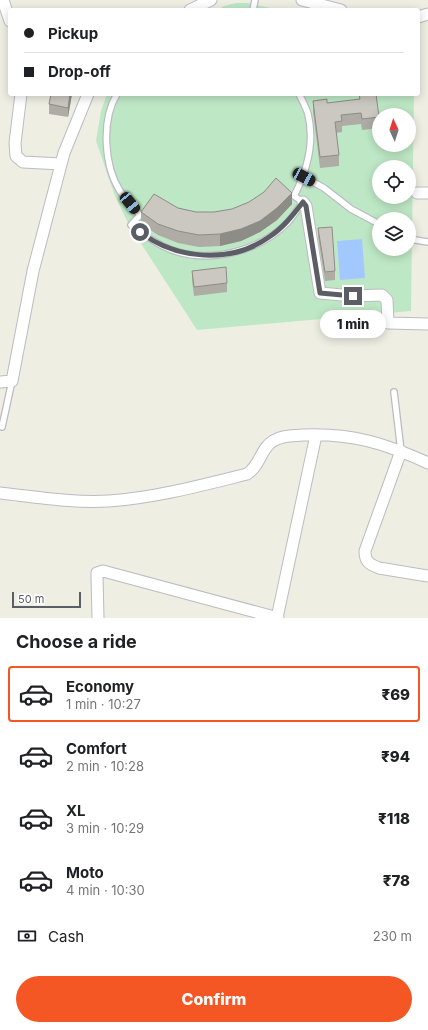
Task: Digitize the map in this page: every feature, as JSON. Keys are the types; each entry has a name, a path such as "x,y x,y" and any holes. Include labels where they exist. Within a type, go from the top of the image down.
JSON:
{"street":[{"path":"3,0 8,15"},
{"path":"189,6 211,0"},
{"path":"302,0 333,8"},
{"path":"21,96 15,143 16,156 24,162 61,164"},
{"path":"0,382 12,381 33,271 61,164 87,96"},
{"path":"303,202 306,206 320,293 353,296 382,296 387,300 388,323 428,324"},
{"path":"98,618 97,576 100,571 104,571 277,618 316,435"},
{"path":"0,493 67,500 108,501 132,499 247,474 256,466 265,450 275,439 287,436 316,435 365,438 428,463"},
{"path":"401,451 365,551 365,557 371,565 379,568 428,576"}],"lane":[{"path":"115,96 106,130 108,161 120,191 140,215 131,225 150,240 173,250 197,255 222,255 246,249 268,238 288,222 303,202 294,196 304,177 311,146 308,114 300,96"},
{"path":"304,177 324,188 351,209 372,220"},
{"path":"416,240 428,242"},
{"path":"2,426 12,381"},
{"path":"394,392 401,451"}],"green space":[{"path":"236,3 247,3 271,8 221,8"},
{"path":"106,96 414,96 414,108 372,108 372,152 413,152 413,160 372,160 372,204 412,204 412,212 372,212 372,256 412,256 411,311 197,330 129,225 115,196 96,141 101,111"}],"water":[{"path":"362,239 365,278 340,280 337,241"}],"building":[{"path":"51,96 70,96 68,108 49,104"},
{"path":"359,96 376,96 378,108 372,108 372,118 362,119 361,113 341,115 342,121 335,122 339,155 320,157 313,101 327,99 327,103 360,99"},
{"path":"276,178 292,193 277,208 260,221 241,229 220,234 199,235 178,231 158,224 141,212 154,194 178,208 196,212 214,212 232,209 249,202 264,192"},
{"path":"332,227 335,271 325,272 318,228"},
{"path":"226,267 227,283 194,287 192,271"}],"route":[{"path":"140,232 150,240 173,250 197,255 222,255 246,249 268,238 288,222 303,202 306,206 320,293 353,296"}]}
